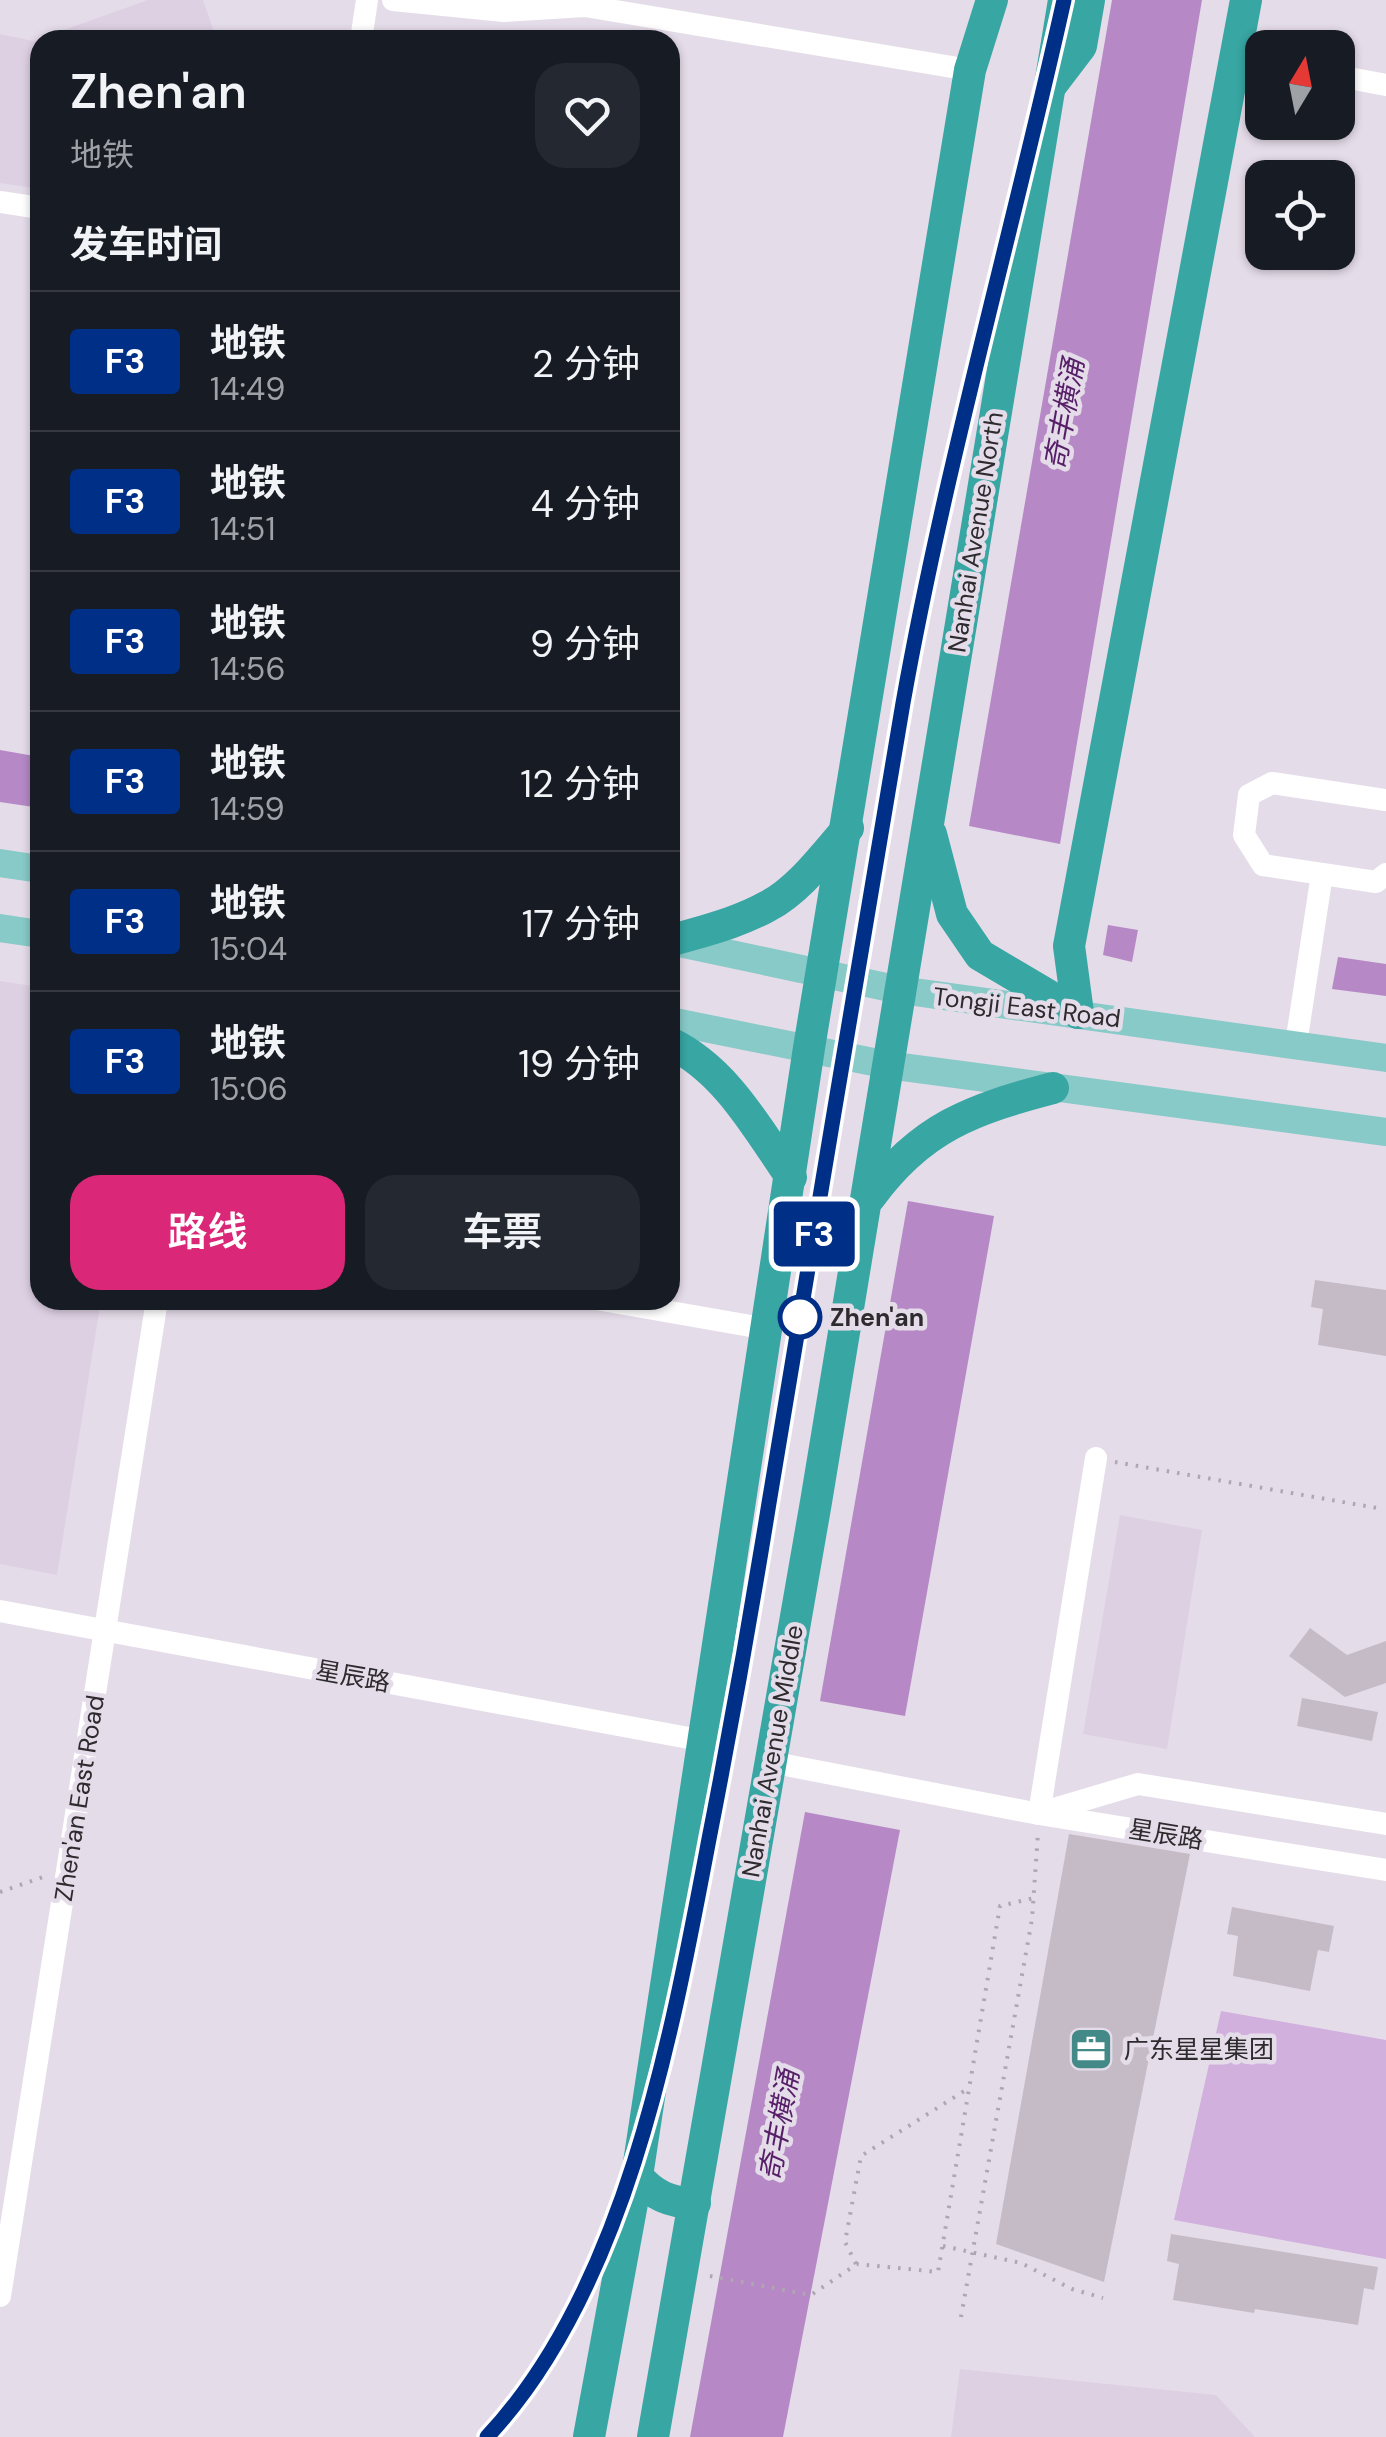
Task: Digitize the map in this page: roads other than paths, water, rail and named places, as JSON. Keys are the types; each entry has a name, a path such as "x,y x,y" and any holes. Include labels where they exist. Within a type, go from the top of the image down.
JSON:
{"highway":[{"path":"588,2437 636,2176 706,1741 809,1048 970,70 992,0"},
{"name":"Nanhai Avenue North","path":"888,1064 1064,0"},
{"path":"1050,88 1080,46 1090,0"},
{"path":"1078,1012 1069,946 1246,0"},
{"path":"928,821 952,914 980,955 1078,1012"},
{"path":"680,939 772,905 848,828"},
{"path":"680,1048 695,1055 740,1102 791,1177"},
{"name":"Nanhai Avenue Middle","path":"654,2437 888,1064"},
{"path":"865,1205 894,1165 952,1122 990,1104 1053,1088"},
{"path":"636,2176 650,2192 679,2203 695,2203"}],"main road":[{"path":"0,863 30,867"},
{"path":"0,928 30,932"},
{"name":"Tongji East Road","path":"680,944 900,990 1386,1058"},
{"path":"680,1023 888,1064 1386,1132"}],"street":[{"path":"362,30 367,0"},
{"path":"393,0 504,12 585,6 970,70"},
{"path":"1355,79 1386,84"},
{"path":"0,202 30,206"},
{"path":"1386,800 1272,783 1249,796 1244,835 1264,865 1376,882 1386,874"},
{"path":"1296,1044 1322,874"},
{"name":"Zhen'an East Road","path":"0,2296 155,1310"},
{"path":"659,1310 768,1329"},
{"path":"1096,1458 1039,1814 1138,1784 1386,1824"},
{"name":"星辰路","path":"0,1611 706,1741"},
{"name":"星辰路","path":"770,1762 1039,1814 1386,1870"}],"water":[{"name":"奇丰横涌","path":"1112,0 1202,0 1060,844 969,826"},
{"path":"0,750 30,755 30,806 0,802"},
{"path":"1108,925 1138,930 1132,962 1103,955"},
{"path":"1338,957 1386,964 1386,996 1332,989"},
{"path":"908,1201 994,1216 905,1716 820,1701"},
{"name":"奇丰横涌","path":"805,1812 900,1830 783,2437 690,2437"}],"metro line":[{"name":"F3","path":"487,2437 544,2364 574,2312 599,2256 642,2132 680,1985 738,1686 912,657 1064,0"}],"place":[{"name":"Zhen'an","path":"800,1317"},
{"name":"广东星星集团","path":"1091,2049"}]}
